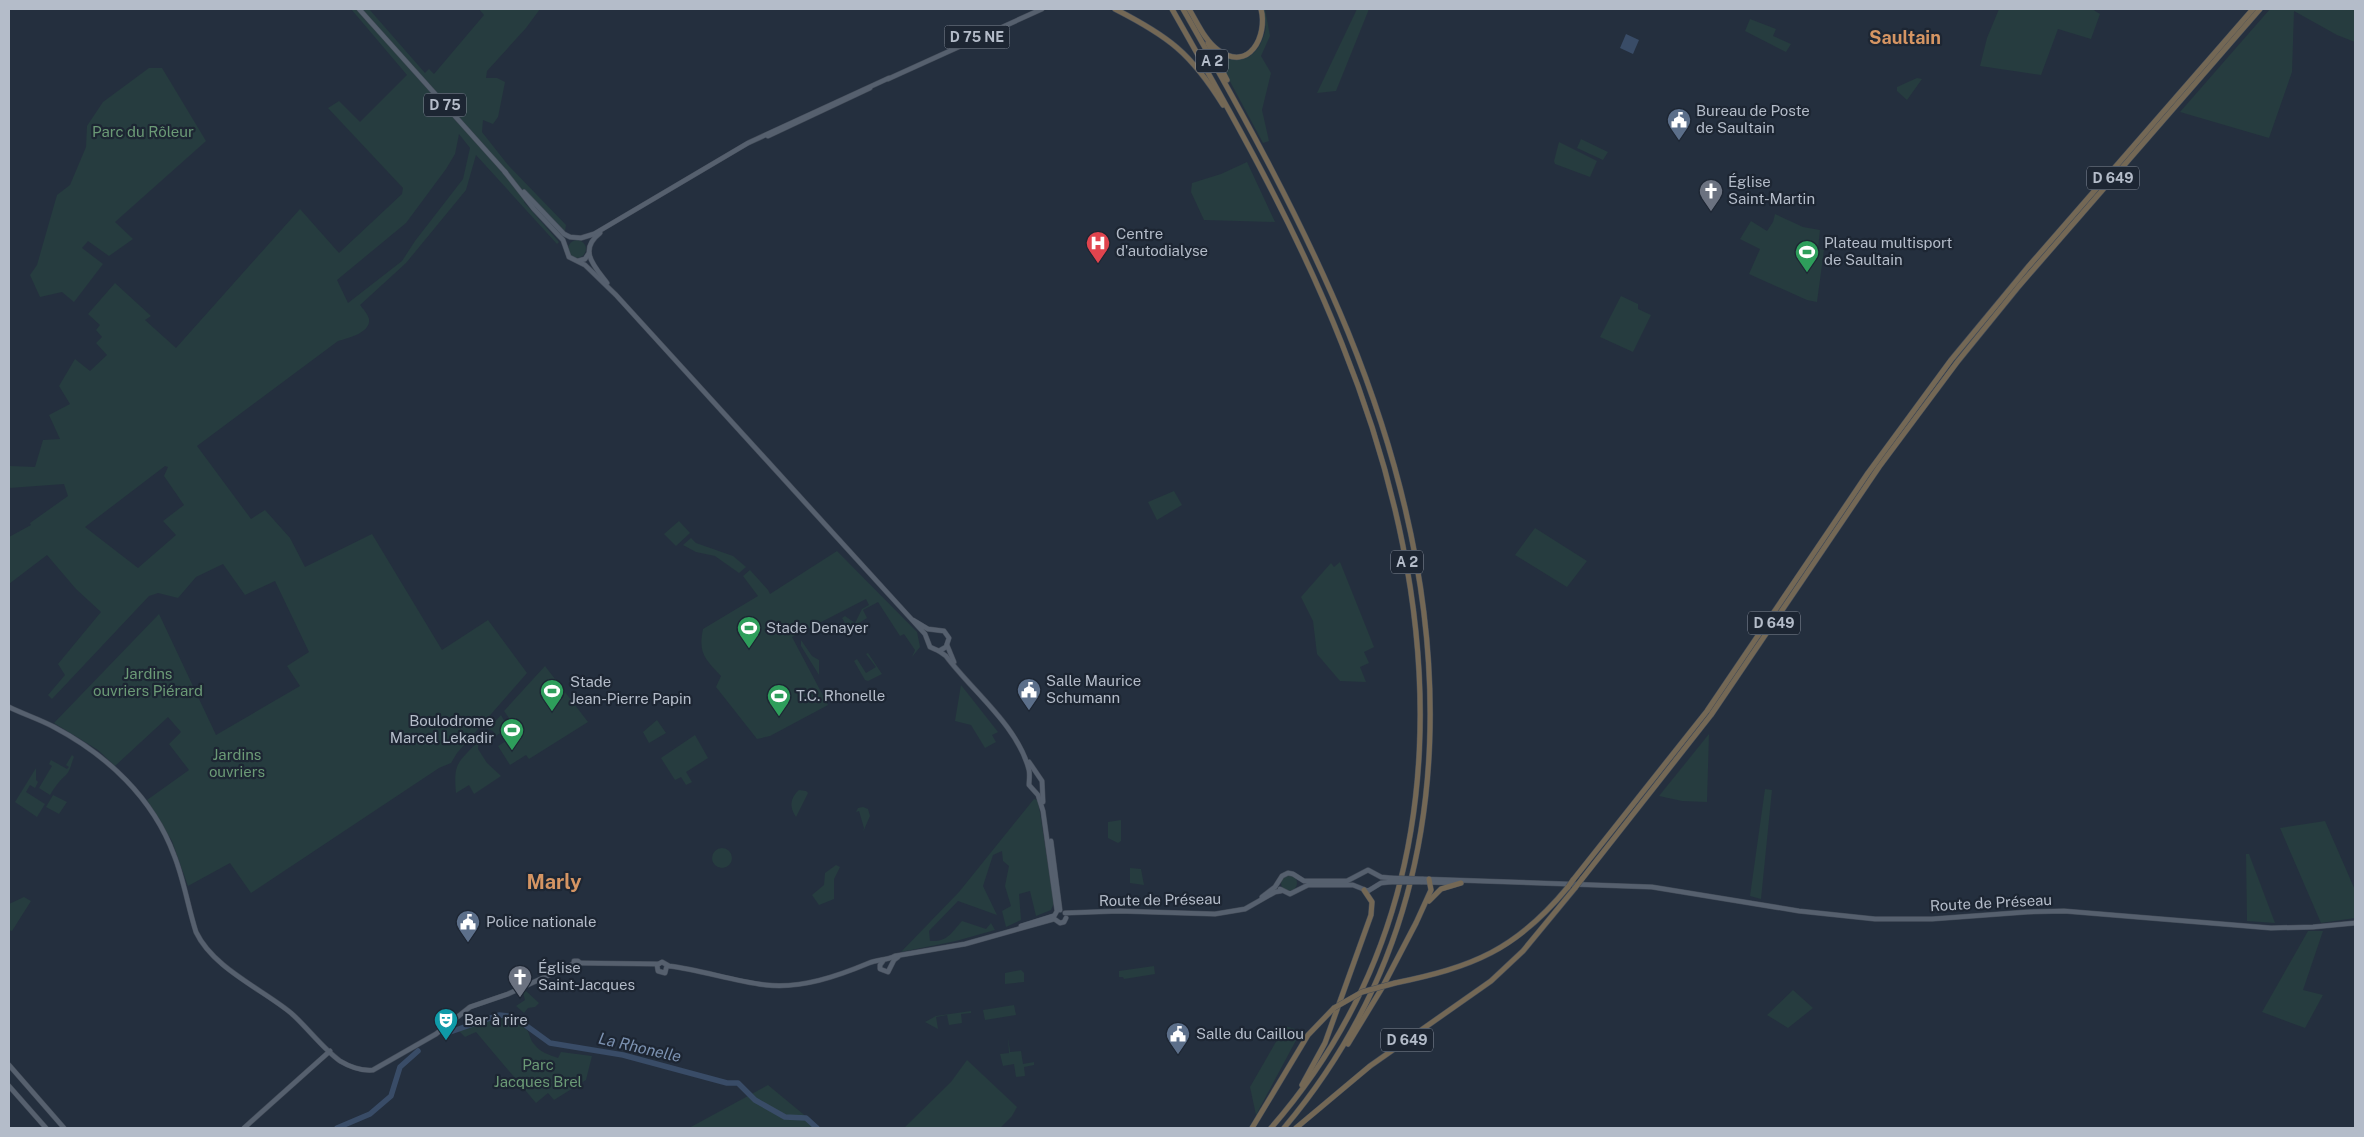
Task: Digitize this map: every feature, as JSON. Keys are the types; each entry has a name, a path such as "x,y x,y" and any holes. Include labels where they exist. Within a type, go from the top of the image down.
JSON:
{"highway":[{"path":"1116,9 1164,36 1184,52 1209,84 1249,147"},
{"name":"A 2","path":"1172,9 1249,147 1291,229 1332,319 1378,445 1399,522 1410,576 1417,632 1421,693 1421,752 1415,812 1403,876 1389,925 1367,980 1340,1032 1305,1087 1271,1128"},
{"name":"A 2","path":"1183,9 1242,114 1292,209 1327,283 1377,411 1394,464 1411,533 1422,591 1429,658 1431,728 1428,781 1419,844 1408,894 1393,941 1375,986 1352,1032 1322,1079 1284,1128"},
{"path":"1189,9 1210,42 1219,51 1233,56 1242,56 1253,49 1262,36 1263,26 1260,9"},
{"name":"D 649","path":"1296,1128 1375,1062 1480,991 1519,955 1575,888 1711,715 1871,478 1958,361 1965,347 2028,266 2253,9"},
{"name":"D 649","path":"1252,1128 1308,1035 1334,1008 1362,992 1447,972 1490,955 1523,933 1555,903 1711,706 1868,473 1951,360 2024,281 2260,9"},
{"path":"1198,24 1237,100 1242,114"},
{"path":"1322,1079 1339,1058 1366,1017 1416,923 1431,892 1427,881"},
{"path":"1416,923 1435,894 1445,887 1461,883"},
{"path":"1276,1123 1315,1065 1331,1029 1372,911 1372,900 1362,888"}],"main road":[{"name":"D 75","path":"359,9 505,172 560,230 568,236 575,238"},
{"name":"D 75","path":"363,9 386,38"},
{"name":"D 75 NE","path":"589,246 594,238 615,222 735,151 857,95 906,70 1042,9"},
{"name":"D 75","path":"505,172 534,209 562,239 566,248"},
{"name":"D 75 NE","path":"581,238 615,222"},
{"path":"616,295 595,266 589,253 589,246 581,238 569,241 566,248 569,258 586,266 616,295 913,620 927,638 930,647 946,656 1005,726 1024,758 1030,779 1029,785 1040,802 1046,827 1058,910 1066,915"},
{"path":"578,261 585,259 589,253"},
{"path":"658,966 661,973 667,968 682,969 775,986 828,978 868,964 900,956 965,944 1053,917 1058,910 1042,781 999,714 953,662 948,645 949,639 946,633 940,629 927,628 913,620"},
{"path":"927,638 934,630"},
{"path":"939,651 948,645"},
{"path":"9,707 56,728 93,751 136,790 144,800 174,853 196,932 202,943 243,981 290,1012 330,1051 350,1066 373,1070 436,1034 471,1007 508,994 574,964 644,964 658,966 663,962 667,968"},
{"path":"1030,779 1038,777"},
{"path":"1034,790 1042,786"},
{"path":"1390,880 1377,885 1372,890 1308,885 1289,894 1281,891 1278,882 1287,873 1293,874 1298,879 1306,882 1347,881 1367,870 1373,870 1377,875 1390,880 1473,881"},
{"path":"1377,875 1377,885"},
{"path":"1358,876 1362,888"},
{"path":"1298,879 1298,889"},
{"path":"1427,881 1461,883 1473,881"},
{"name":"Route de Préseau","path":"1473,881 1630,885 1686,891 1799,912 1875,919 1926,919 2064,911 2271,928 2318,927 2355,923"},
{"name":"Route de Préseau","path":"1233,910 1259,899 1278,882"},
{"name":"Route de Préseau","path":"1053,917 1061,923 1066,915 1086,913 1198,914 1251,907 1275,892 1281,891"},
{"path":"868,964 880,967 882,972 886,973 891,970 892,965 900,956"},
{"path":"885,961 892,965"},
{"path":"880,967 885,961"},
{"path":"244,1128 330,1051"},
{"path":"9,1065 64,1128"},
{"path":"9,1086 46,1128"}],"green space":[{"path":"351,9 369,9 425,73 429,69 434,74 484,15 479,9 540,9 526,28 487,71 486,78 497,78 505,82 498,117 493,124 483,120 482,132 508,165 566,225 565,231 531,196 524,202 559,242 557,244 476,155 466,190 406,263 360,305 367,313 369,319 369,324 366,328 358,334 338,341 197,446 251,519 265,510 290,538 305,567 372,534 442,650 488,620 527,673 457,753 451,763 439,768 251,893 230,863 188,886 172,841 147,800 189,770 169,744 181,732 168,717 115,766 98,750 54,723 159,614 216,735 300,686 287,666 309,652 275,581 245,595 223,564 196,577 178,598 158,593 149,596 52,699 48,695 65,675 58,664 101,612 76,589 47,555 9,584 9,537 31,525 30,523 68,496 64,484 9,488 10,466 35,467 43,440 60,439 49,415 70,404 59,386 75,359 90,371 107,355 96,343 102,337 96,330 100,325 88,314 115,283 151,316 145,320 176,348 300,209 339,253 402,194 403,188 328,108 339,101 360,122 407,75","holes":["459,134 470,148 463,179 415,241 402,261 348,303 337,280 406,223 455,154","165,466 168,467 164,476 184,505 163,521 176,535 138,568 85,527"]},
{"path":"1262,9 1265,9 1270,36 1261,56 1271,73 1262,110 1269,141 1263,143 1218,59 1220,56 1242,59 1248,57 1258,48 1265,30"},
{"path":"1357,9 1369,9 1336,91 1317,93"},
{"path":"1999,9 2092,9 2100,14 2091,39 2058,29 2041,75 1980,66 1987,38"},
{"path":"2270,9 2355,9 2355,42 2337,35 2294,11 2292,72 2269,138 2180,112"},
{"path":"1750,19 1776,29 1773,36 1791,44 1786,52 1745,31"},
{"name":"Parc du Rôleur","path":"149,68 162,68 206,141 115,222 133,239 109,256 88,241 82,248 103,264 74,302 62,292 40,297 30,275 37,265 57,195 70,185 86,147 87,126 103,102"},
{"path":"1917,78 1922,79 1907,100 1897,91 1897,87"},
{"path":"1581,139 1608,152 1603,160 1577,148"},
{"path":"1559,142 1597,161 1590,177 1555,164 1554,161"},
{"path":"1247,162 1275,222 1204,220 1191,192 1192,183 1221,174"},
{"path":"1775,214 1803,227 1820,230 1818,249 1824,250 1817,302 1807,300 1749,274 1760,249 1740,239 1751,221 1767,231 1773,222"},
{"path":"577,240 583,243 586,249 583,255 577,258 571,255 568,249 571,243"},
{"path":"1621,296 1638,304 1638,309 1651,315 1633,352 1600,337"},
{"path":"1174,491 1182,505 1157,520 1148,502"},
{"path":"679,521 690,533 676,546 664,534"},
{"path":"1535,528 1587,561 1567,587 1515,555"},
{"path":"691,538 696,543 733,556 746,567 739,573 715,556 696,552 683,545"},
{"name":"Stade Denayer","path":"837,551 917,632 920,647 912,657 915,650 904,634 900,636 878,602 863,610 867,618 857,624 859,628 850,632 842,618 845,616 855,623 862,609 869,605 866,599 792,637 828,705 770,736 757,739 716,687 721,676 707,660 702,650 703,629 758,596 743,576 750,570 770,594"},
{"path":"1340,562 1374,647 1364,652 1369,663 1360,667 1366,682 1340,681 1317,654 1313,621 1301,597 1331,563 1334,567"},
{"path":"801,640 812,656 819,660 819,675 801,646"},
{"path":"868,653 882,674 868,681 865,680 854,661 857,659 866,673 876,667 866,654"},
{"name":"Stade Jean-Pierre Papin","path":"545,666 588,722 529,759 526,755 510,765 498,746 514,736 508,727 496,736 493,731 488,729 501,715 506,724 511,721 504,711"},
{"path":"961,685 998,732 992,735 996,742 985,748 971,725 955,721"},
{"path":"657,720 666,733 649,743 643,732"},
{"path":"1709,734 1707,802 1682,801 1659,796"},
{"path":"695,735 708,758 686,772 692,782 686,785 681,777 675,780 661,758"},
{"path":"479,740 478,749 487,763 501,776 474,794 469,785 456,793 455,782 459,763"},
{"path":"72,755 74,757 69,771 50,795 39,788 52,766 49,764 51,760 67,769 69,767 66,765"},
{"path":"36,768 36,780 38,782 35,788 30,785 26,792 45,804 37,817 15,802"},
{"path":"1765,789 1772,790 1761,899 1750,896"},
{"path":"799,790 808,793 796,817 791,803"},
{"path":"53,795 67,802 59,814 46,807"},
{"path":"1034,799 1038,800 1054,903 1051,910 1036,916 1030,891 1019,894 1021,920 1006,927 1002,911 1011,906 1005,886 1009,866 1003,861 1002,851 993,855 983,886 997,915 958,901 929,931 930,941 936,941 949,936 962,921 986,929 991,923 995,930 956,941 901,952 959,892"},
{"path":"858,808 868,809 870,816 863,832 864,828 859,811 856,812"},
{"path":"1121,820 1121,841 1118,843 1108,838 1108,822"},
{"path":"2325,821 2355,890 2355,918 2321,923 2280,828"},
{"path":"722,848 729,851 732,858 729,865 722,868 715,865 712,858 715,851"},
{"path":"2246,854 2249,854 2275,923 2247,921"},
{"path":"836,865 840,867 834,879 834,899 819,905 812,895 824,885 825,873"},
{"path":"1130,868 1141,869 1144,885 1130,883"},
{"path":"1289,875 1297,883 1289,891 1281,883"},
{"path":"24,897 31,901 12,931 9,930 9,904"},
{"path":"2308,931 2323,931 2303,990 2323,995 2305,1028 2262,1012"},
{"path":"1154,966 1155,974 1124,979 1119,977 1119,971"},
{"path":"1021,970 1024,973 1024,982 1005,984 1005,973"},
{"path":"1793,990 1813,1008 1788,1028 1767,1015"},
{"path":"526,991 539,1003 535,1007 528,1008 524,1013 516,1006 525,1000 523,993"},
{"path":"1014,1005 1016,1015 985,1020 983,1010"},
{"path":"971,1011 971,1013 961,1014 962,1023 949,1025 947,1015 936,1017 938,1029 925,1022 936,1016"},
{"name":"Parc Jacques Brel","path":"498,1017 510,1019 521,1024 527,1030 536,1047 548,1054 558,1058 561,1052 592,1056 586,1080 554,1100 548,1093 536,1103 476,1032 465,1037 458,1030"},
{"path":"1285,1026 1301,1031 1256,1115 1250,1087"},
{"path":"1008,1037 1010,1052 1021,1051 1023,1064 1034,1062 1034,1065 1024,1067 1025,1076 1016,1077 1014,1064 1003,1066 1000,1054 1009,1053"},
{"path":"967,1060 1017,1107 1012,1116 1000,1128 904,1128 951,1082"},
{"path":"768,1085 820,1128 689,1128"}],"water":[{"path":"1626,34 1639,40 1633,54 1620,48"}],"waterway":[{"name":"La Rhonelle","path":"450,1032 499,1015 508,1016 517,1019 550,1043 623,1055 727,1083 738,1083 755,1100 785,1117 806,1118 817,1128"},
{"name":"La Rhonelle","path":"337,1128 370,1114 391,1096 400,1067 418,1051"}],"place":[{"name":"Bureau de Poste de Saultain","path":"1679,141"},
{"name":"Église Saint-Martin","path":"1711,212"},
{"name":"Centre d'autodialyse","path":"1098,264"},
{"name":"Plateau multisport de Saultain","path":"1807,273"},
{"name":"Stade Denayer","path":"749,649"},
{"name":"Salle Maurice Schumann","path":"1029,711"},
{"name":"Stade Jean-Pierre Papin","path":"552,712"},
{"name":"T.C. Rhonelle","path":"779,717"},
{"name":"Boulodrome Marcel Lekadir","path":"512,751"},
{"name":"Police nationale","path":"468,943"},
{"name":"Église Saint-Jacques","path":"520,998"},
{"name":"Bar à rire","path":"446,1041"},
{"name":"Salle du Caillou","path":"1178,1055"}],"district":[{"name":"Saultain","path":"1905,38"},
{"name":"Marly","path":"554,882"}],"park label":[{"name":"Jardins ouvriers Piérard","path":"148,682"},
{"name":"Jardins ouvriers","path":"237,764"}]}
